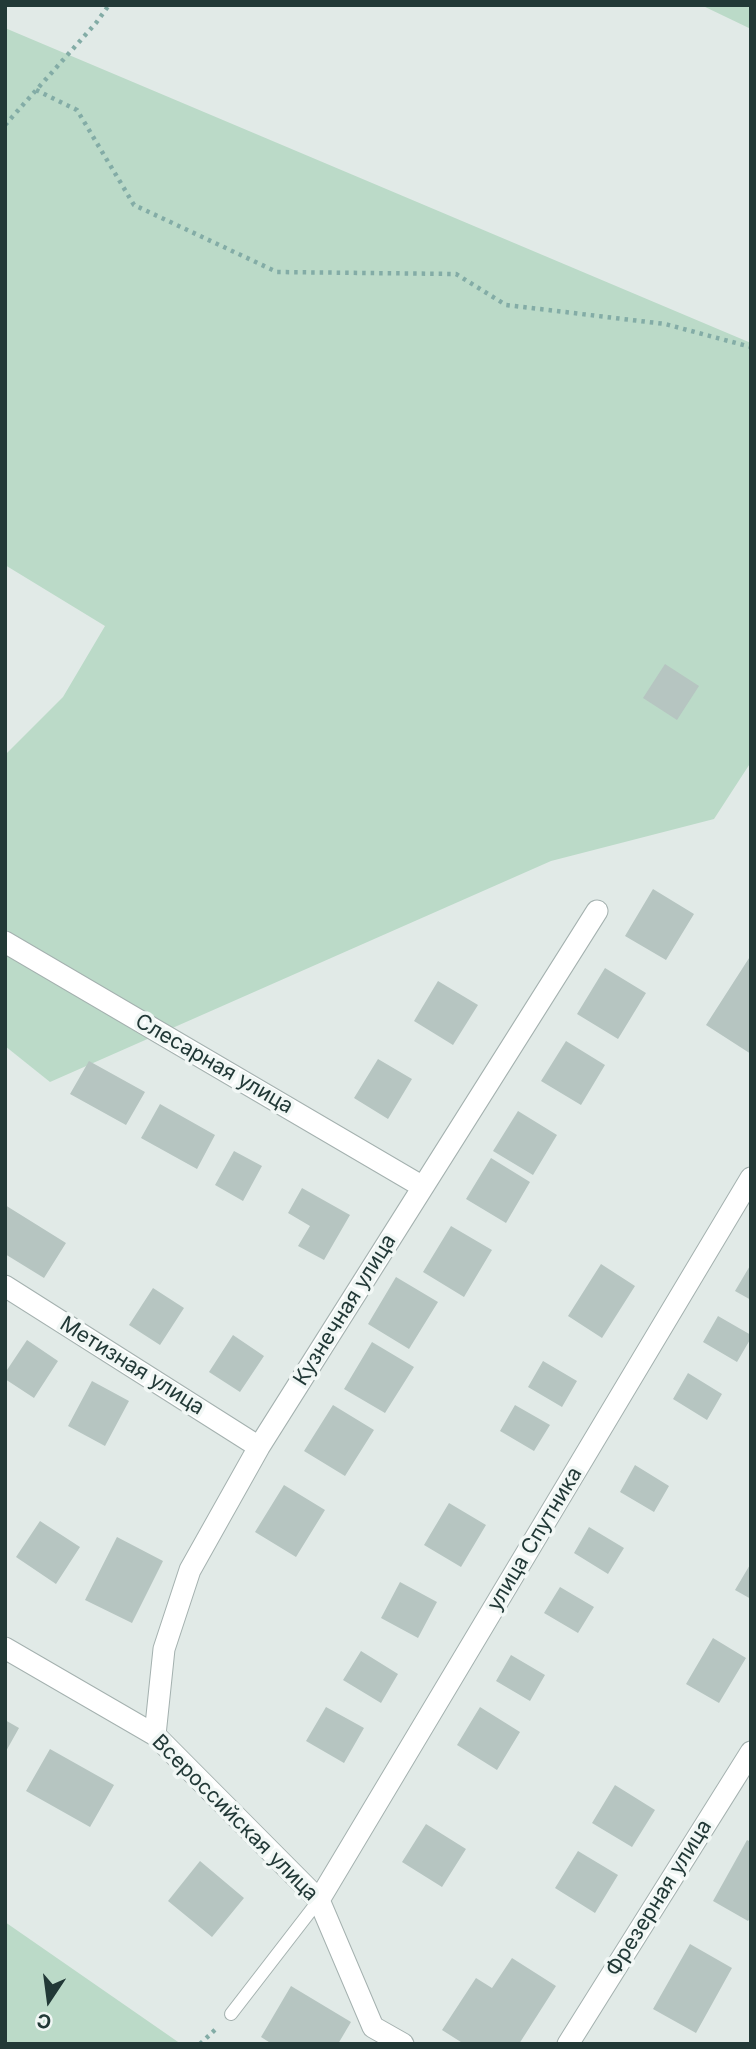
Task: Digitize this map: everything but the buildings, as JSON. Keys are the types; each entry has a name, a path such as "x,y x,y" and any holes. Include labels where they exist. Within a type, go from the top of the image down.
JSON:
{"street":[{"name":"Кузнечная улица","path":"155,1735 164,1649 190,1570 259,1447 597,911"},
{"name":"Слесарная улица","path":"5,942 423,1187"},
{"name":"улица Спутника","path":"319,1900 751,1178"},
{"name":"Метизная улица","path":"5,1286 259,1447"},
{"name":"Всероссийская улица","path":"5,1648 155,1735 319,1900 373,2028 403,2044"},
{"name":"Фрезерная улица","path":"568,2044 751,1752"}],"lane":[{"path":"231,2014 319,1900"}],"path":[{"path":"5,125 109,5"},
{"path":"36,90 78,110 134,205 277,272 456,274 506,305 665,324 751,347"}],"green space":[{"path":"701,5 751,5 751,29"},
{"path":"5,28 751,343 751,762 714,819 551,861 50,1082 5,1046 5,755 63,697 105,626 5,565"},
{"path":"5,1922 181,2044 5,2044"}]}
